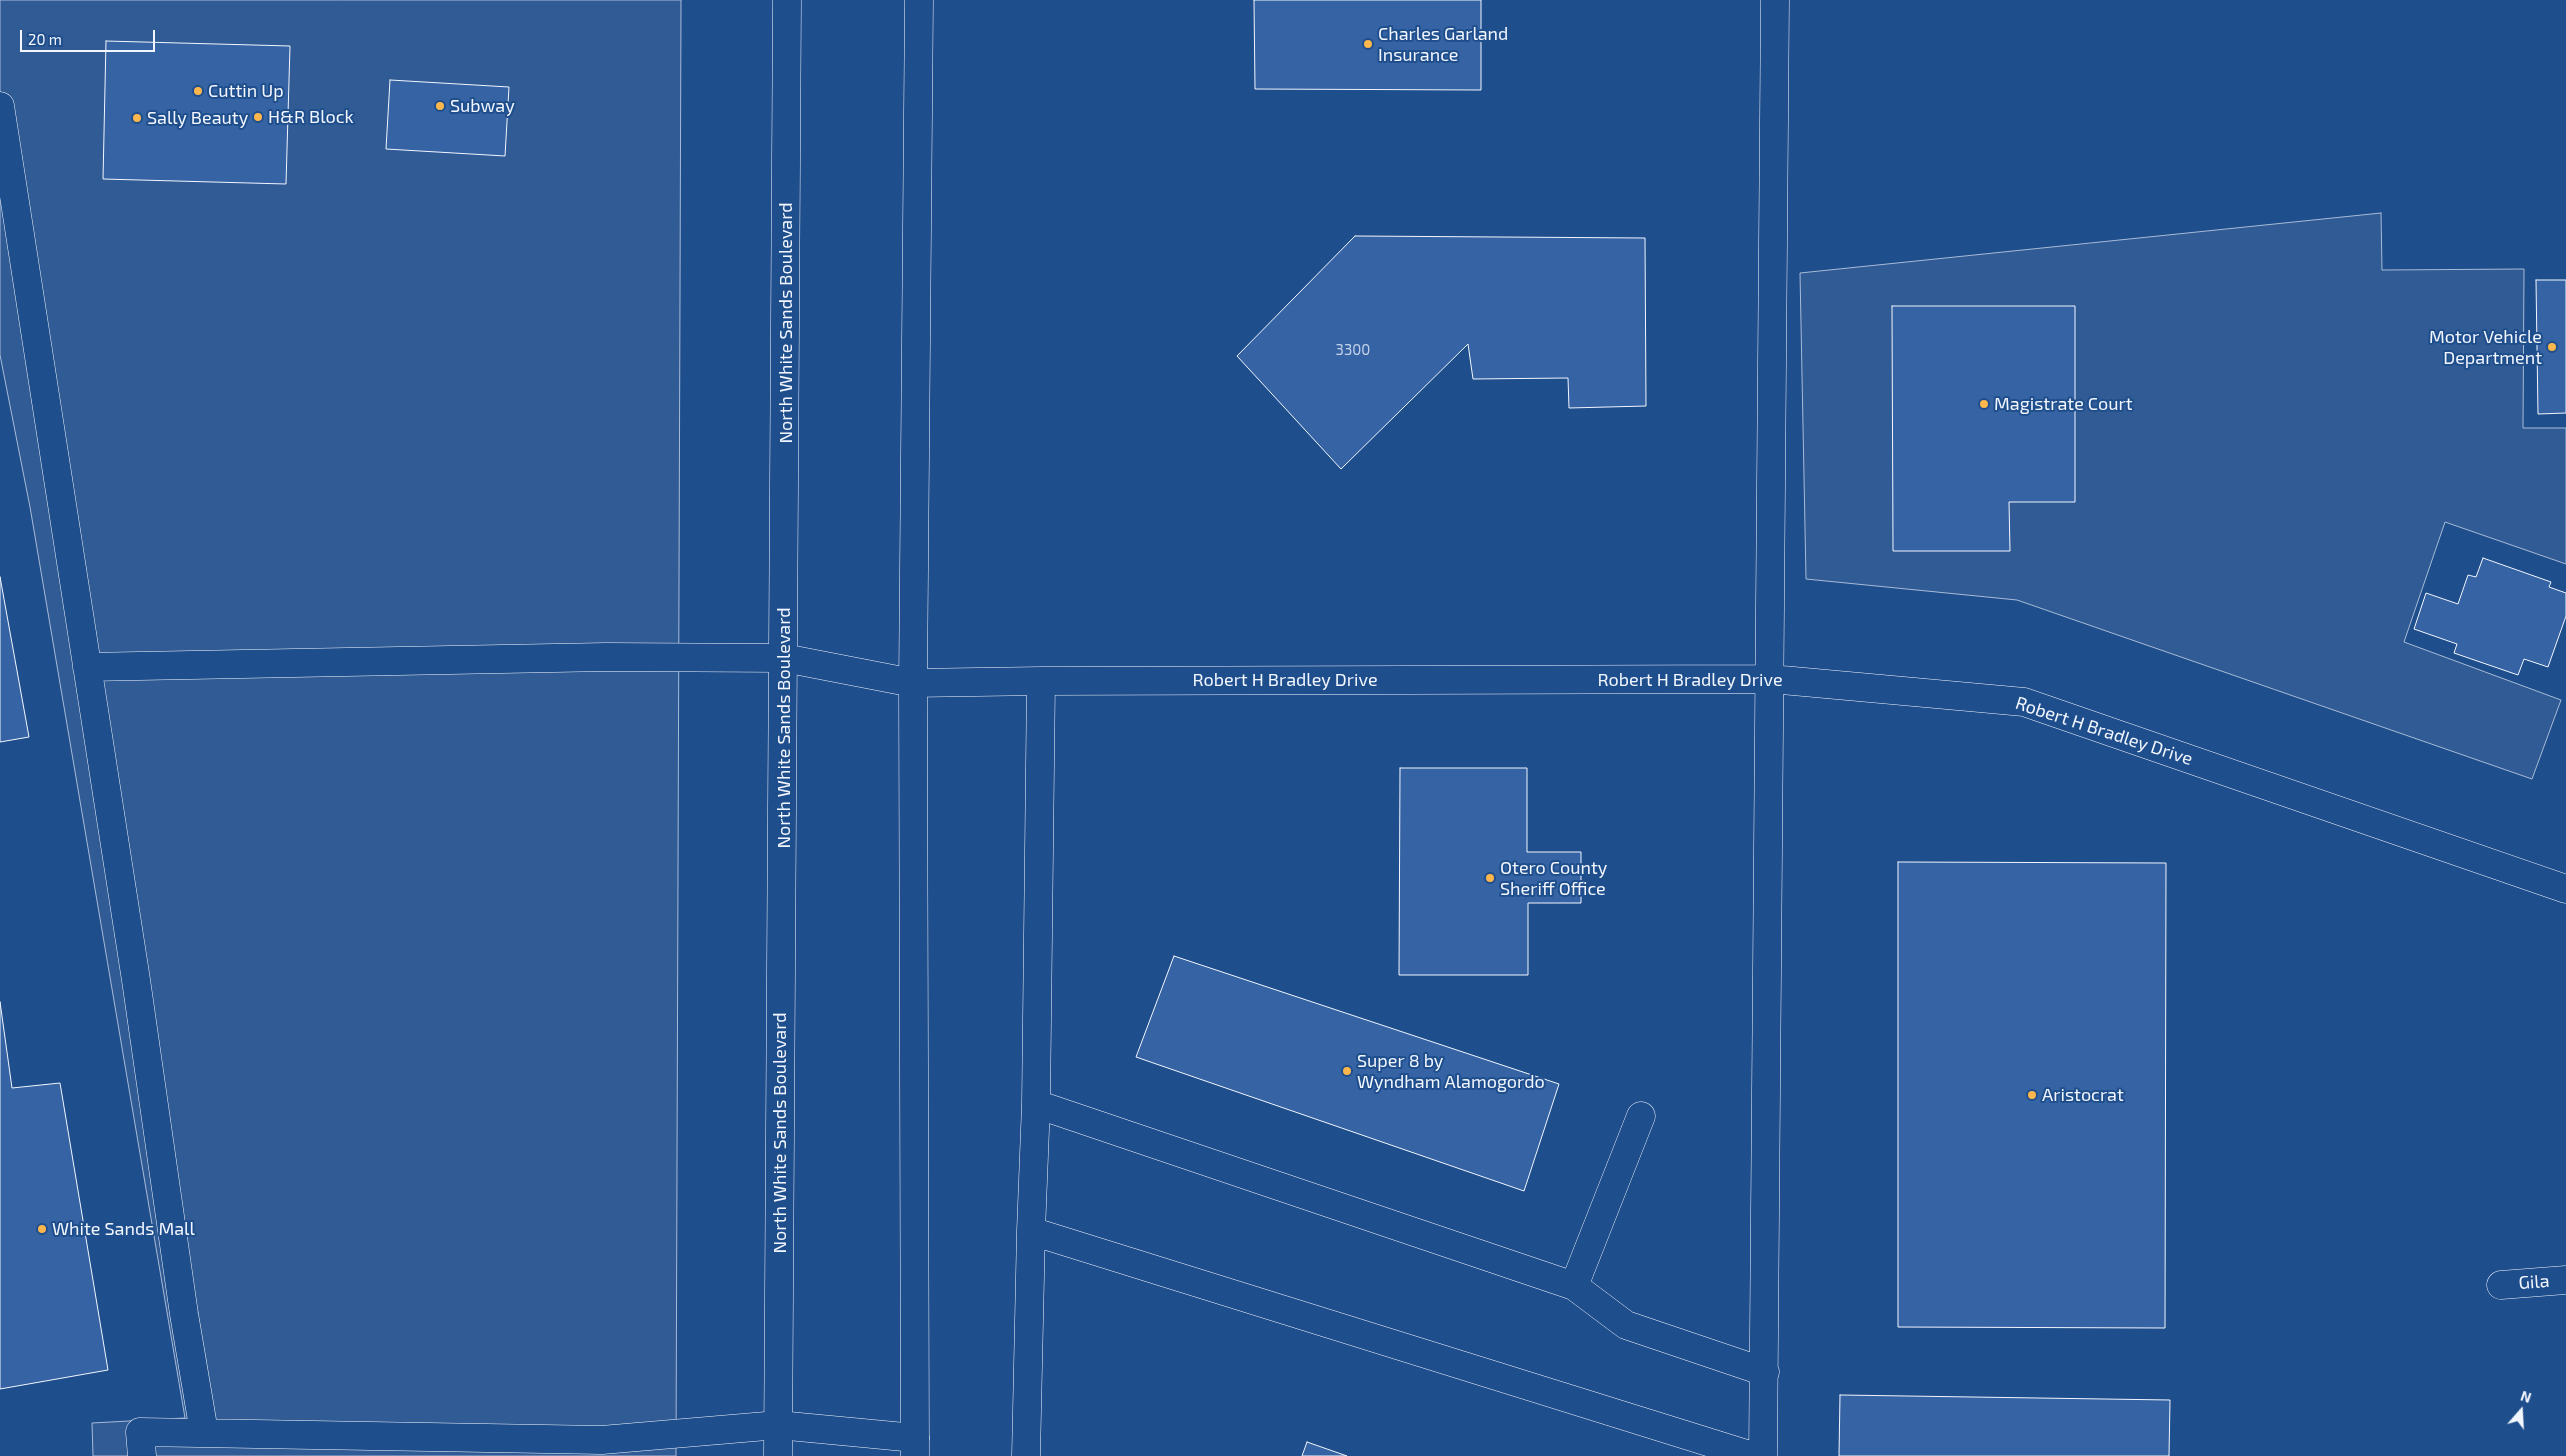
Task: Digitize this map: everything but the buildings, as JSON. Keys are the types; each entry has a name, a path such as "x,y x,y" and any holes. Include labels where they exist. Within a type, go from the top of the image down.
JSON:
{"main road":[{"name":"North White Sands Boulevard","path":"778,1456 787,0"},
{"path":"142,1456 140,1432 602,1440 778,1424 915,1447 913,683 918,0"},
{"path":"1763,1456 1771,679 1775,0"},
{"path":"0,106 136,980 184,1314 204,1432"},
{"name":"Robert H Bradley Drive","path":"87,667 606,657 784,658 913,683 1771,679 2024,702 2566,889"},
{"path":"1026,1456 1036,1104 1041,681"},
{"path":"1036,1104 1574,1286 1626,1325 1765,1372"},
{"path":"1574,1286 1641,1116"},
{"path":"1031,1231 1753,1456"},
{"name":"Gila","path":"2501,1285 2566,1280"}],"shaded area":[{"path":"0,0 681,0 676,1456 93,1456 92,1423 185,1418 30,507 0,355"},
{"path":"2381,213 2382,270 2524,269 2523,428 2566,428 2566,564 2445,522 2404,642 2561,700 2532,779 2017,600 1806,579 1800,273"}],"place":[{"name":"Charles Garland Insurance","path":"1368,44"},
{"name":"Cuttin Up","path":"198,91"},
{"name":"Subway","path":"440,106"},
{"name":"H&R Block","path":"258,117"},
{"name":"Sally Beauty","path":"137,118"},
{"name":"Motor Vehicle Department","path":"2552,347"},
{"name":"Magistrate Court","path":"1984,404"},
{"name":"Otero County Sheriff Office","path":"1490,878"},
{"name":"Super 8 by Wyndham Alamogordo","path":"1347,1071"},
{"name":"Aristocrat","path":"2032,1095"},
{"name":"White Sands Mall","path":"42,1229"}]}
